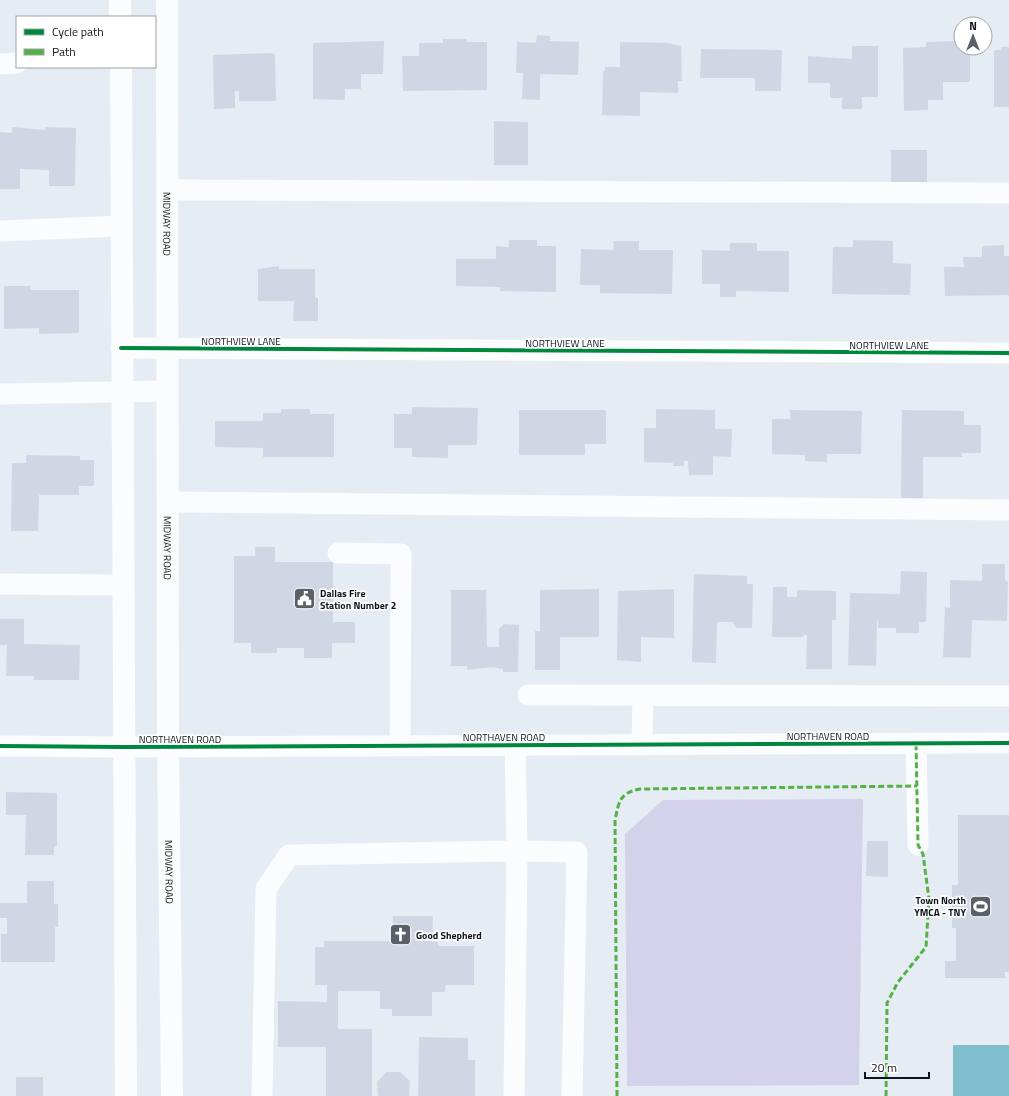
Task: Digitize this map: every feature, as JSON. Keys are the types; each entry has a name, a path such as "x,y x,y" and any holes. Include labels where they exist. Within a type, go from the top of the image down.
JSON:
{"main road":[{"path":"120,0 120,16"},
{"name":"MIDWAY ROAD","path":"167,0 161,60 168,190 168,747 172,1096"},
{"path":"120,68 126,1096"}],"street":[{"path":"0,64 16,63"},
{"path":"168,190 1009,193"},
{"path":"0,231 121,226"},
{"name":"NORTHVIEW LANE","path":"121,348 1009,353"},
{"path":"0,394 168,391"},
{"path":"168,502 1009,510"},
{"path":"338,553 401,554 400,746"},
{"path":"0,584 122,585"},
{"path":"528,694 1009,696"},
{"path":"642,745 643,695"},
{"name":"NORTHAVEN ROAD","path":"0,746 168,747 1009,743"},
{"path":"916,744 918,845"},
{"path":"514,1096 517,851 515,745"},
{"path":"262,1096 266,889 289,855 517,851 577,852 572,1096"}],"shaded area":[{"path":"863,799 859,1085 627,1086 625,834 663,800"},
{"path":"953,1045 1009,1045 1009,1096 953,1096"}],"building":[{"path":"537,35 550,36 550,41 579,42 578,75 540,74 540,100 522,99 523,73 516,73 517,42 536,43"},
{"path":"443,39 467,39 467,42 487,42 487,90 403,91 402,56 419,56 419,43 443,43"},
{"path":"384,41 383,74 361,74 361,89 345,89 345,100 313,99 313,43"},
{"path":"953,41 953,56 970,56 970,82 943,82 943,100 928,100 928,110 904,111 903,48 926,47 926,42"},
{"path":"620,42 668,43 681,46 682,81 678,81 678,93 640,92 640,116 602,115 603,71 605,71 605,67 620,67"},
{"path":"852,46 878,46 878,97 862,97 862,109 842,109 842,98 830,98 830,83 808,83 808,56 852,59"},
{"path":"1001,47 1009,47 1009,107 994,107 994,50 1001,50"},
{"path":"701,49 782,50 781,91 755,91 755,78 700,78"},
{"path":"275,54 276,101 239,101 239,91 235,91 235,108 214,109 213,55"},
{"path":"494,121 528,122 528,165 494,165"},
{"path":"12,127 45,130 45,127 76,128 75,186 49,186 49,170 20,169 20,189 0,189 0,132 12,133"},
{"path":"891,150 927,150 927,182 891,182"},
{"path":"509,240 537,240 537,246 556,246 556,292 500,291 500,287 456,286 456,259 496,259 496,246 509,247"},
{"path":"853,240 893,241 893,263 911,264 910,295 832,294 833,247 853,247"},
{"path":"614,241 639,241 639,250 673,250 672,294 600,293 600,285 580,285 581,249 613,250"},
{"path":"730,243 757,243 757,251 789,251 789,292 736,291 736,297 720,297 720,284 702,284 702,250 730,251"},
{"path":"1004,245 1004,256 1009,256 1009,295 945,296 944,267 964,267 963,257 982,257 982,246"},
{"path":"279,266 279,269 315,269 315,298 318,298 318,321 293,321 294,301 258,301 258,269"},
{"path":"4,286 30,286 30,290 79,290 79,333 39,334 39,328 4,329"},
{"path":"412,407 478,408 477,445 448,445 448,458 412,457 412,448 394,448 394,414 412,414"},
{"path":"281,409 310,409 310,414 334,414 334,457 263,457 263,448 215,447 215,421 263,421 263,413 281,413"},
{"path":"656,409 715,410 715,429 732,429 731,457 713,456 713,475 689,475 688,461 684,461 684,466 673,466 673,463 644,462 644,428 656,428"},
{"path":"519,410 606,410 606,444 585,444 585,455 519,455"},
{"path":"790,410 862,411 861,454 827,454 827,462 805,461 805,455 772,454 772,419 790,419"},
{"path":"902,410 964,411 964,425 981,425 981,453 962,453 962,457 923,457 923,498 901,498"},
{"path":"26,455 80,456 80,460 94,460 94,486 79,486 79,495 39,495 38,531 11,531 12,463 26,463"},
{"path":"255,547 275,547 275,562 333,562 333,622 355,622 355,643 332,643 332,658 304,658 304,648 277,648 277,653 251,653 251,643 234,643 234,556 255,556"},
{"path":"982,564 1005,564 1005,580 1008,582 1007,621 972,620 971,658 943,657 945,607 950,608 950,580 982,581"},
{"path":"901,571 927,572 926,622 919,622 919,633 896,633 896,628 878,628 877,620 876,666 848,665 850,593 900,594"},
{"path":"694,574 747,576 747,584 753,584 752,628 736,628 733,622 717,622 716,663 692,662"},
{"path":"773,587 787,587 787,597 797,597 797,590 836,591 836,620 832,620 832,669 806,669 807,635 803,635 803,637 772,637"},
{"path":"599,589 599,637 560,637 560,670 535,670 535,631 540,631 540,590"},
{"path":"674,589 674,638 641,637 641,662 617,660 618,591"},
{"path":"451,590 486,590 487,647 499,647 499,629 504,624 519,625 518,672 503,672 503,669 493,667 467,670 467,666 451,666"},
{"path":"0,619 24,619 24,644 80,645 79,680 34,680 34,676 6,676 7,645 0,645"},
{"path":"6,792 57,793 57,846 54,846 54,855 25,855 26,815 6,815"},
{"name":"Town North YMCA - TNY","path":"958,815 1009,815 1009,972 1005,972 1005,978 945,978 945,961 956,961 956,928 952,928 952,885 958,885"},
{"path":"867,841 888,841 888,877 866,876"},
{"path":"27,881 54,881 54,904 58,904 58,927 55,927 55,962 1,962 1,934 7,934 7,918 0,918 0,903 27,903"},
{"path":"393,916 433,916 432,942 438,942 438,946 474,946 474,985 446,985 445,992 432,992 432,1016 392,1016 392,1009 380,1009 380,991 338,991 338,1029 372,1029 372,1096 326,1096 326,1047 278,1047 278,1001 327,1002 327,985 315,985 315,947 324,947 324,941 393,941"},
{"path":"419,1037 468,1038 468,1060 475,1060 475,1096 418,1096"},
{"path":"386,1072 400,1072 410,1081 409,1096 378,1096 377,1082"},
{"path":"16,1077 43,1077 43,1096 16,1096"}],"marked path":[{"path":"886,1096 887,1003 898,982 926,947 929,899 923,854 918,845 916,743"},
{"path":"617,1096 615,820 621,799 628,793 640,789 917,786"}],"cycle path":[{"path":"121,348 1009,353"},
{"path":"0,746 123,747 1009,743"}],"place":[{"name":"Dallas Fire Station Number 2","path":"305,599"},
{"name":"Town North YMCA - TNY","path":"981,906"},
{"name":"Good Shepherd","path":"401,935"}]}
